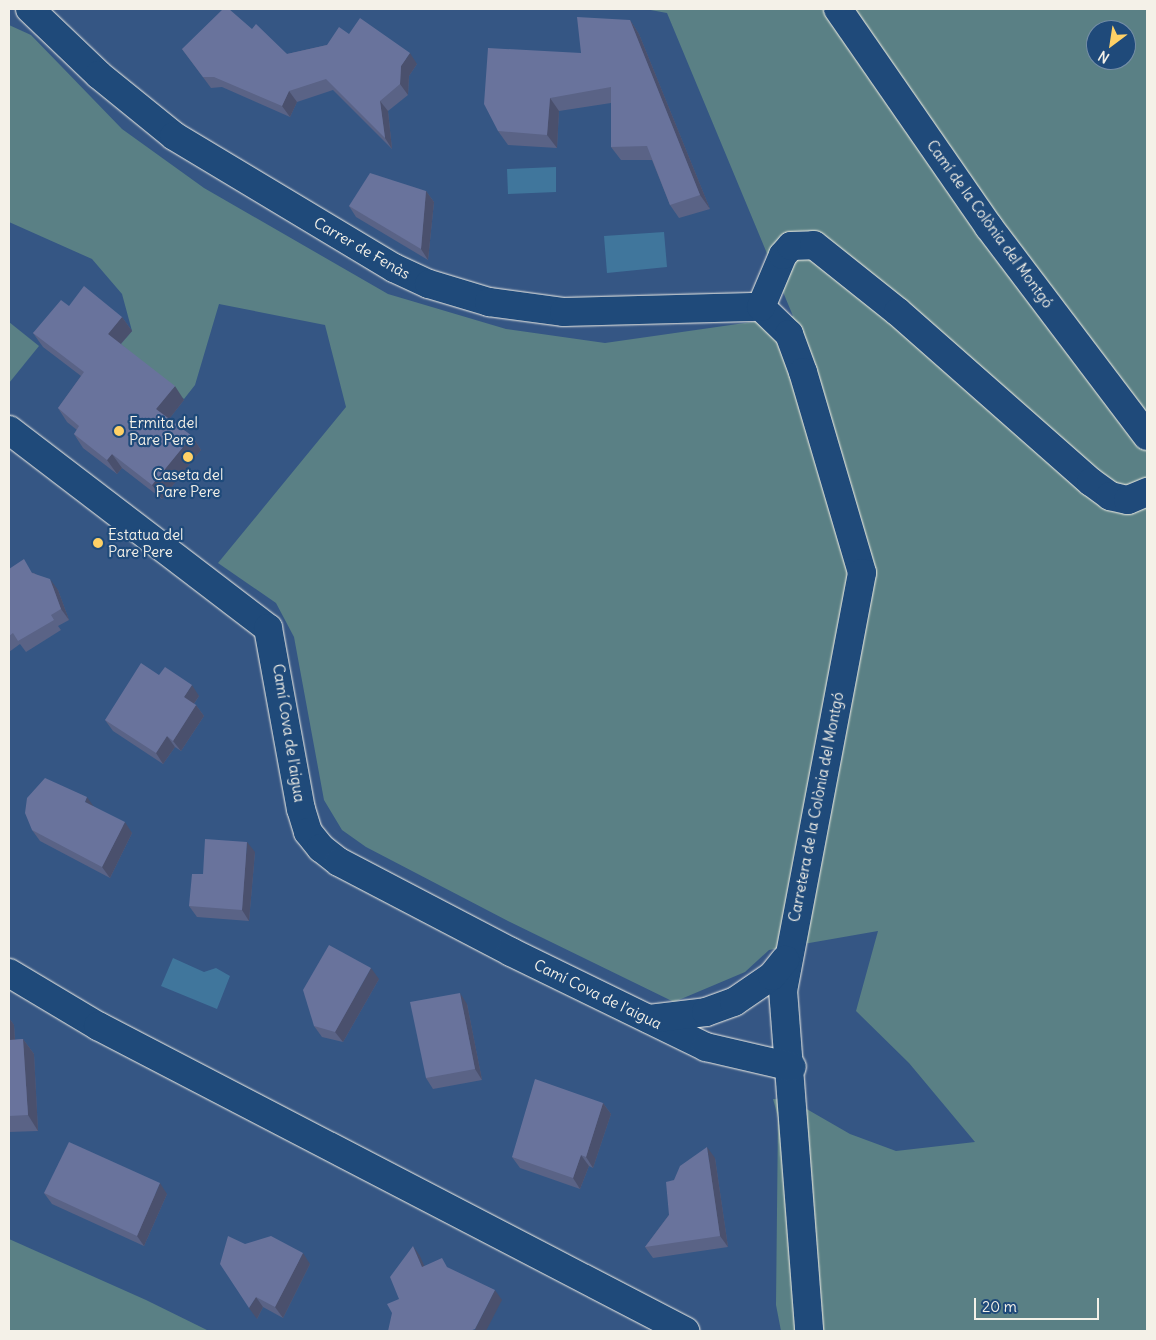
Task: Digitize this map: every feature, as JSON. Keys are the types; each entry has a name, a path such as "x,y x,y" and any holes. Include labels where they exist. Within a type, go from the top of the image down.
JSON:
{"street":[{"name":"Carrer de Fenàs","path":"30,9 99,75 174,136 394,268 429,284 489,302 564,312 761,307"},
{"name":"Camí de la Colònia del Montgó","path":"838,9 989,227 1147,436"},
{"path":"761,307 783,255 791,246 814,246 898,312 1091,482 1110,496 1128,500 1147,492"},
{"name":"Carretera de la Colònia del Montgó","path":"761,307 789,334 800,364 862,573 786,960 784,1016 792,1067 809,1331"},
{"name":"Camí Cova de l'aigua","path":"9,430 268,628 301,809 308,832 321,848 339,862 493,943 650,1019 740,1058 792,1067"},
{"path":"650,1019 706,1012 734,1002 772,976 786,960"},
{"path":"9,972 98,1026 685,1331"}],"green space":[{"path":"645,9 1147,9 1147,1331 781,1331 776,1305 778,1117 773,1099 791,1100 850,1134 896,1151 975,1142 909,1063 856,1011 878,931 769,950 745,972 674,1002 508,921 366,847 342,830 324,800 294,637 276,603 218,563 346,407 325,325 219,304 195,385 184,399 118,347 132,331 122,294 92,259 9,222 9,25 31,35 122,129 204,188 388,294 506,329 605,343 793,316 667,13"},
{"path":"9,322 39,346 9,383"},
{"path":"9,1239 146,1300 209,1331 9,1331"}],"water":[{"path":"556,167 556,192 508,194 507,169"},
{"path":"664,232 667,267 607,273 604,236"},
{"path":"173,958 204,972 216,968 230,976 217,1009 161,986"}],"building":[{"path":"223,9 229,9 252,29 256,24 287,54 327,45 339,27 349,34 360,18 410,53 401,66 400,84 380,101 385,138 326,79 289,91 282,106 214,77 203,77 182,49"},
{"path":"577,17 630,20 700,195 670,205 647,146 611,147 611,87 550,98 547,135 498,131 484,104 488,48 581,53"},
{"path":"370,173 426,191 421,249 349,206"},
{"path":"84,286 122,317 108,334 175,386 156,409 192,436 152,485 112,454 107,460 74,434 79,426 58,408 84,372 33,333 61,300 69,306"},
{"path":"24,559 32,573 50,579 61,609 51,615 54,620 18,641 13,633 9,636 9,569"},
{"path":"141,663 159,675 165,667 192,685 184,697 196,705 173,741 167,736 156,753 105,720"},
{"path":"45,778 87,797 85,802 125,822 102,867 32,830 25,813 27,798"},
{"path":"205,839 247,842 242,910 189,906 192,874 203,874"},
{"path":"329,945 371,968 335,1032 314,1026 303,990"},
{"path":"460,993 475,1069 426,1078 410,1002"},
{"path":"23,1039 28,1115 9,1116 9,1040"},
{"path":"535,1079 603,1103 586,1157 581,1155 573,1178 512,1157"},
{"path":"69,1142 160,1183 137,1236 44,1193"},
{"path":"707,1147 720,1236 645,1247 669,1215 666,1182 674,1180 680,1166"},
{"path":"228,1236 245,1244 271,1236 303,1253 275,1307 256,1297 249,1308 220,1264"},
{"path":"413,1246 422,1267 442,1258 447,1267 495,1290 475,1329 470,1331 388,1331 392,1313 387,1304 399,1299 390,1277"}],"place":[{"name":"Ermita del Pare Pere","path":"119,431"},
{"name":"Caseta del Pare Pere","path":"188,457"},
{"name":"Estatua del Pare Pere","path":"98,543"}]}
